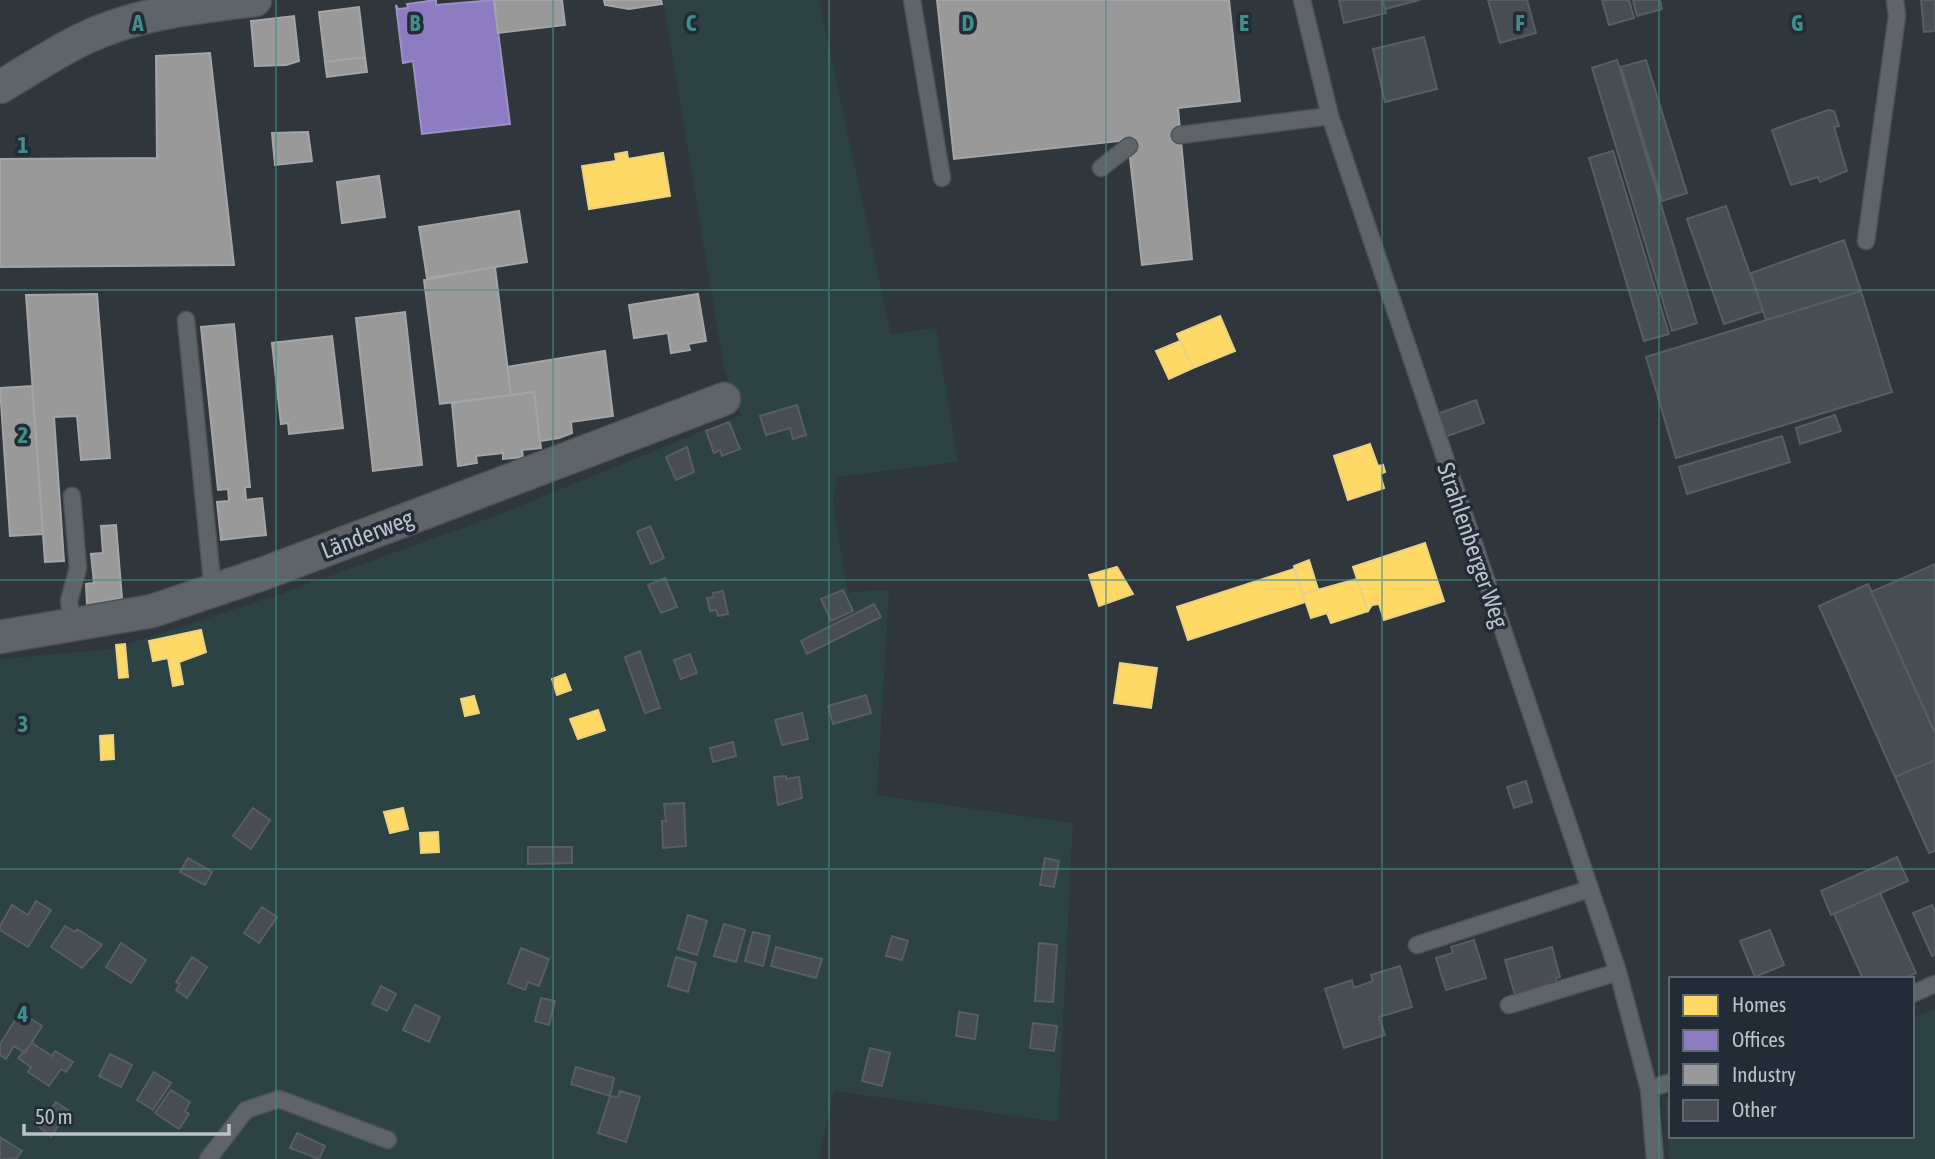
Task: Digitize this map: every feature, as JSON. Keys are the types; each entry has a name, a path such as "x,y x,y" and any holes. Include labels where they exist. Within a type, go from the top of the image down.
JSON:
{"street":[{"path":"0,87 55,53 111,27 188,8 255,0"},
{"name":"Länderweg","path":"0,637 152,611 213,591 724,399"}],"lane":[{"path":"912,0 942,178"},
{"name":"Strahlenberger Weg","path":"1302,0 1330,116 1618,972 1649,1089 1655,1159"},
{"path":"1866,241 1897,16 1895,0"},
{"path":"1180,135 1330,116"},
{"path":"1101,169 1129,146"},
{"path":"186,320 213,591"},
{"path":"72,496 78,568 69,601 73,626"},
{"path":"1417,945 1589,889"},
{"path":"1509,1005 1618,972"},
{"path":"1914,993 1935,984"},
{"path":"1649,1089 1669,1083"},
{"path":"208,1159 246,1110 279,1099 388,1140"}],"green space":[{"path":"663,0 819,0 891,334 936,328 958,462 837,477 833,503 848,592 889,590 877,795 1073,823 1058,1122 834,1091 819,1159 0,1159 0,659 113,649 286,592 498,515 741,415 724,369"},
{"path":"1935,1009 1935,1159 1669,1159 1666,1100 1669,1099 1669,1138 1914,1138 1914,1016"}],"building: Homes":[{"path":"627,152 628,159 663,153 670,196 589,209 582,166 616,161 615,154"},
{"path":"1220,316 1235,351 1193,368 1177,334"},
{"path":"1180,341 1193,368 1169,379 1156,351"},
{"path":"1370,444 1378,466 1383,465 1385,472 1380,474 1384,488 1348,500 1334,456"},
{"path":"1425,543 1444,601 1384,620 1379,604 1372,605 1368,611 1353,567"},
{"path":"1309,560 1318,589 1303,594 1294,566"},
{"path":"1117,567 1133,594 1099,606 1089,575"},
{"path":"1294,569 1305,602 1188,640 1177,607"},
{"path":"1357,579 1368,611 1331,623 1327,613 1311,618 1303,594"},
{"path":"201,630 206,652 179,662 183,684 173,686 168,658 153,661 149,641"},
{"path":"125,644 128,677 119,678 116,645"},
{"path":"1120,663 1157,668 1151,708 1114,703"},
{"path":"565,674 571,690 557,695 552,679"},
{"path":"474,696 479,713 465,716 461,699"},
{"path":"598,710 605,730 578,739 570,719"},
{"path":"113,735 114,759 101,760 100,736"},
{"path":"403,808 408,829 390,833 384,812"},
{"path":"438,832 439,852 421,853 420,833"}],"building: Offices":[{"path":"436,0 436,5 494,0 510,124 422,134 413,61 403,63 396,5 398,9 408,8 407,4"}],"building: Industry":[{"path":"494,0 562,0 565,25 498,33"},
{"path":"604,0 661,0 662,4 629,9 605,5"},
{"path":"937,0 1229,0 1240,101 1178,108 1192,259 1142,265 1128,140 954,159"},
{"path":"359,7 365,57 325,62 319,12"},
{"path":"294,16 299,61 286,65 255,66 251,21"},
{"path":"210,53 234,265 0,267 0,159 157,158 156,56"},
{"path":"365,57 367,72 327,77 325,62"},
{"path":"308,132 312,161 275,165 272,133"},
{"path":"379,176 385,217 342,223 337,182"},
{"path":"519,211 527,262 427,278 419,227"},
{"path":"495,267 511,395 440,404 424,280"},
{"path":"97,294 110,458 81,460 77,416 54,417 64,561 45,562 26,295"},
{"path":"698,294 706,341 688,344 690,350 671,353 668,333 634,338 629,305"},
{"path":"405,312 422,465 373,471 356,318"},
{"path":"234,324 250,487 245,487 246,500 262,498 266,535 221,540 217,502 229,501 228,489 218,490 201,327"},
{"path":"332,336 343,428 289,434 288,423 281,424 272,343"},
{"path":"605,351 613,416 571,422 572,433 540,441 534,392 511,395 507,367"},
{"path":"32,386 43,534 10,536 0,388"},
{"path":"534,392 541,448 522,450 523,457 503,459 503,453 476,456 477,463 458,466 452,403"},
{"path":"116,525 122,598 87,605 86,584 94,583 91,554 103,553 101,526"}],"building: Other":[{"path":"1339,0 1383,0 1386,13 1344,23"},
{"path":"1383,0 1420,0 1385,9"},
{"path":"1488,0 1527,0 1536,33 1500,43"},
{"path":"1602,0 1629,0 1634,18 1609,25"},
{"path":"1633,0 1660,0 1662,9 1637,16"},
{"path":"1921,0 1935,0 1935,31 1924,32"},
{"path":"1424,37 1437,89 1385,102 1373,49"},
{"path":"1617,60 1697,323 1672,331 1592,68"},
{"path":"1646,60 1687,193 1662,201 1621,67"},
{"path":"1828,110 1834,111 1839,126 1834,127 1847,171 1820,182 1818,177 1791,185 1772,130"},
{"path":"1613,151 1669,334 1644,341 1589,158"},
{"path":"1726,206 1763,311 1724,324 1687,219"},
{"path":"1844,240 1861,291 1766,320 1751,273"},
{"path":"1861,291 1892,392 1676,458 1646,357"},
{"path":"1476,400 1484,423 1442,438 1434,415"},
{"path":"797,405 806,435 793,439 790,428 766,435 760,416"},
{"path":"1835,415 1841,431 1800,444 1796,428"},
{"path":"729,422 740,449 722,456 720,450 714,453 706,431"},
{"path":"1782,436 1790,462 1687,494 1679,467"},
{"path":"687,447 694,472 676,480 666,457"},
{"path":"650,526 664,558 651,564 637,532"},
{"path":"1935,564 1935,733 1871,592"},
{"path":"665,578 677,607 661,613 648,585"},
{"path":"1868,584 1935,733 1935,760 1895,777 1819,606"},
{"path":"843,590 853,611 831,621 821,599"},
{"path":"723,591 728,614 718,616 716,610 710,611 707,598 714,597 713,593"},
{"path":"874,604 881,617 807,654 801,641"},
{"path":"640,651 660,708 645,713 625,657"},
{"path":"690,654 697,673 681,679 674,660"},
{"path":"866,695 871,713 833,724 828,706"},
{"path":"802,713 808,739 782,745 775,720"},
{"path":"733,742 736,756 713,762 710,748"},
{"path":"1935,760 1935,851 1929,853 1895,777"},
{"path":"786,776 786,779 799,777 802,798 778,805 774,777"},
{"path":"1526,781 1532,802 1514,808 1507,787"},
{"path":"684,803 686,846 663,848 662,821 666,821 664,804"},
{"path":"253,808 270,820 251,849 233,836"},
{"path":"528,847 572,847 572,863 528,864"},
{"path":"1897,857 1908,881 1831,915 1821,891"},
{"path":"188,858 212,872 205,885 180,872"},
{"path":"1045,858 1059,861 1054,887 1040,885"},
{"path":"1880,893 1916,973 1907,977 1862,977 1834,914"},
{"path":"36,901 51,910 28,947 0,930 0,926 12,905 28,915"},
{"path":"1932,905 1935,912 1935,955 1932,956 1913,913"},
{"path":"262,907 277,917 259,943 244,933"},
{"path":"688,915 707,921 697,955 678,949"},
{"path":"724,924 745,930 736,962 714,956"},
{"path":"65,926 75,932 77,929 102,945 82,968 51,947"},
{"path":"1770,930 1784,965 1755,977 1740,941"},
{"path":"753,932 770,936 763,966 745,961"},
{"path":"892,936 908,941 902,960 886,956"},
{"path":"1474,940 1486,978 1446,990 1436,958 1453,953 1451,947"},
{"path":"121,943 146,960 131,983 106,967"},
{"path":"1039,943 1057,945 1053,1002 1035,1001"},
{"path":"776,947 822,959 816,978 771,966"},
{"path":"1552,947 1560,977 1556,978 1557,983 1515,995 1505,960"},
{"path":"521,948 549,959 539,986 528,982 525,990 508,983"},
{"path":"192,957 207,967 187,998 176,990 180,984 176,982"},
{"path":"676,957 696,963 688,992 668,986"},
{"path":"1400,966 1412,1007 1379,1017 1385,1035 1344,1048 1325,989 1352,980 1354,988 1373,981 1371,975"},
{"path":"381,986 396,994 387,1011 372,1004"},
{"path":"541,998 555,1001 549,1025 535,1021"},
{"path":"415,1005 440,1017 429,1042 403,1030"},
{"path":"959,1012 978,1015 975,1039 956,1036"},
{"path":"25,1015 42,1026 25,1053 14,1046 6,1059 0,1055 0,1044 16,1019 21,1022"},
{"path":"1033,1023 1057,1026 1054,1051 1030,1048"},
{"path":"32,1043 52,1056 55,1051 73,1062 66,1072 61,1069 49,1086 28,1072 31,1067 18,1058"},
{"path":"870,1048 890,1053 882,1086 862,1081"},
{"path":"110,1054 132,1065 121,1087 99,1076"},
{"path":"576,1067 614,1078 610,1096 571,1084"},
{"path":"154,1072 171,1083 153,1110 137,1100"},
{"path":"171,1090 190,1102 185,1111 189,1114 179,1129 155,1113"},
{"path":"620,1091 640,1097 626,1142 598,1133 610,1096 618,1097"},
{"path":"56,1102 69,1111 51,1136 39,1127"},
{"path":"297,1133 325,1146 319,1159 290,1148"},
{"path":"0,1137 22,1151 16,1159 0,1159"}]}
